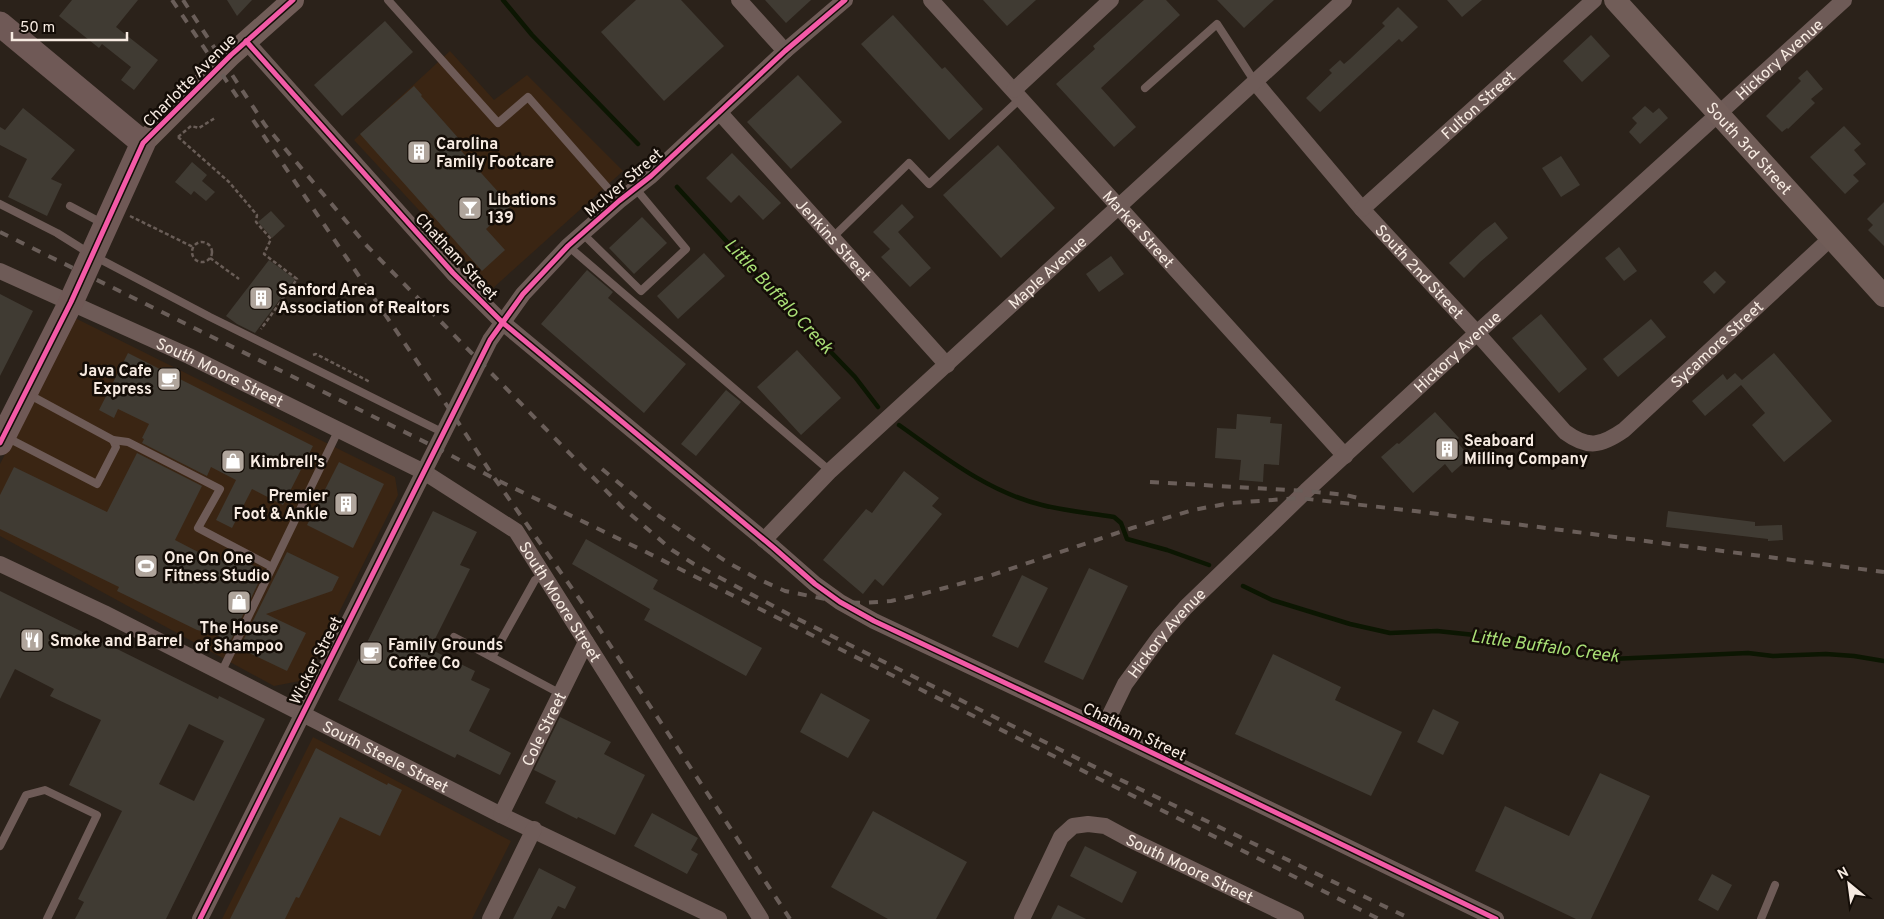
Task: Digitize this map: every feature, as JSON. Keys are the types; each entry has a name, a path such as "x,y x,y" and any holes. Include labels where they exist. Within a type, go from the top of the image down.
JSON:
{"main road":[{"path":"0,24 143,143"},
{"name":"Charlotte Avenue","path":"2,439 71,302 92,255 116,224 143,143"}],"street":[{"name":"Charlotte Avenue","path":"143,143 246,41 293,0"},
{"path":"739,0 785,51"},
{"name":"McIver Street","path":"452,413 490,340 502,322 523,294 568,246 619,201 636,189 785,51 845,0"},
{"name":"Market Street","path":"931,0 1345,456"},
{"path":"1018,94 1111,0"},
{"name":"Maple Avenue","path":"769,544 830,471 1344,0"},
{"name":"Fulton Street","path":"1362,209 1594,0"},
{"name":"South 3rd Street","path":"1615,0 1884,296"},
{"name":"Hickory Avenue","path":"1103,729 1125,684 1161,635 1186,607 1258,536 1477,333 1844,0"},
{"name":"Chatham Street","path":"246,41 453,272 502,322 815,584 840,602 874,621 1103,729 1496,919"},
{"name":"South 2nd Street","path":"1255,82 1362,209 1477,333 1565,432 1585,443 1596,444"},
{"name":"Jenkins Street","path":"720,113 947,365"},
{"name":"Sycamore Street","path":"1596,444 1609,440 1624,430 1831,238"},
{"name":"South Moore Street","path":"0,271 189,356 339,429 424,472 516,530 761,919"},
{"name":"Wicker Street","path":"200,919 452,413"},
{"name":"South Steele Street","path":"0,564 104,613 501,815 534,829 719,919"},
{"name":"Cole Street","path":"501,815 586,642"},
{"name":"South Moore Street","path":"1022,919 1061,837 1073,826 1081,825 1105,826 1128,839 1296,919"},
{"path":"490,919 534,829"}],"lane":[{"path":"388,0 498,123 528,97 619,201"},
{"path":"1145,88 1217,24 1255,82"},
{"path":"832,238 909,163 929,184 1018,94"},
{"path":"582,233 641,292 686,250 636,189"},
{"path":"0,204 210,317 442,432"},
{"path":"70,206 116,224"},
{"path":"568,246 830,471"},
{"path":"26,393 113,440 128,442 220,489 198,528 272,567"},
{"path":"221,673 339,429"},
{"path":"2,439 97,484 116,447 113,440"},
{"path":"492,657 534,580 544,574"},
{"path":"454,637 561,694"},
{"path":"0,846 26,795 45,790 97,815 47,919"},
{"path":"1761,919 1775,884"}],"path":[{"path":"172,142 191,126 199,128 215,118"},
{"path":"178,136 229,182 257,215 256,222 271,239 264,254 297,279 259,333"},
{"path":"116,224 129,216 193,248"},
{"path":"201,242 208,244 212,252 210,258 205,262 198,262 192,254 193,248 201,242"},
{"path":"210,258 239,279"},
{"path":"311,355 316,354 372,383"}],"shaded area":[{"path":"450,51 494,100 527,75 623,171 492,289 354,140"},
{"path":"75,318 395,477 398,495 305,680 274,686 0,536 0,464"},
{"path":"313,737 511,841 472,919 222,919"}],"building":[{"path":"72,0 138,0 116,27 158,60 134,90 121,80 131,67 102,44 99,48 59,16"},
{"path":"227,0 252,0 237,16"},
{"path":"636,0 681,0 724,46 664,101 601,32"},
{"path":"765,0 811,0 786,23"},
{"path":"983,0 1036,0 1007,26"},
{"path":"1144,0 1166,0 1180,15 1101,88 1136,127 1114,147 1056,84 1095,49 1093,46"},
{"path":"1217,0 1274,0 1244,28"},
{"path":"1447,0 1482,0 1462,17"},
{"path":"1398,7 1418,27 1402,42 1399,39 1320,112 1306,98 1332,73 1329,70 1340,60 1344,64 1385,26 1382,23"},
{"path":"893,15 942,69 945,67 983,109 949,140 861,44"},
{"path":"385,21 413,52 342,116 314,85"},
{"path":"1591,35 1610,56 1582,82 1563,61"},
{"path":"1807,70 1823,89 1811,99 1815,103 1788,129 1782,132 1766,116 1801,81 1798,78"},
{"path":"798,75 842,122 791,169 747,122"},
{"path":"414,86 460,140 455,144 511,206 486,229 505,250 482,271 360,134"},
{"path":"1645,106 1653,113 1659,108 1668,118 1640,144 1629,132 1637,123 1632,118"},
{"path":"23,108 75,150 51,179 62,184 47,216 8,197 27,159 0,145 0,127 5,130"},
{"path":"1844,126 1861,144 1854,150 1866,164 1853,175 1859,181 1845,194 1810,157"},
{"path":"998,145 1055,208 1001,258 943,195"},
{"path":"732,153 781,203 763,220 739,195 731,203 706,178"},
{"path":"1561,156 1580,185 1561,197 1542,168"},
{"path":"192,162 207,175 202,181 215,192 206,201 194,191 191,195 175,182"},
{"path":"1884,202 1884,246 1868,230 1873,225 1867,219"},
{"path":"902,204 914,217 898,232 931,268 910,287 881,257 890,249 873,232"},
{"path":"271,211 285,226 272,238 258,222"},
{"path":"642,217 667,243 634,274 609,248"},
{"path":"1495,222 1508,238 1464,278 1449,263"},
{"path":"1619,247 1637,271 1624,281 1605,258"},
{"path":"704,253 725,276 678,319 657,296"},
{"path":"1111,256 1124,274 1099,292 1086,274"},
{"name":"Sanford Area Association of Realtors","path":"269,260 295,279 255,333 226,316"},
{"path":"587,270 613,292 608,298 686,364 644,413 541,324"},
{"path":"1715,271 1726,282 1714,294 1703,282"},
{"path":"0,294 33,311 0,376"},
{"path":"1541,314 1587,369 1559,393 1512,338"},
{"path":"1651,319 1666,337 1618,377 1603,359"},
{"path":"797,350 841,398 801,435 757,387"},
{"path":"128,353 313,446 283,505 252,489 232,528 216,520 236,480 211,467 207,476 142,443 144,439 142,438 149,424 118,409 114,418 99,410"},
{"path":"1774,353 1832,421 1784,462 1752,425 1765,413 1741,385 1705,416 1692,401 1723,374 1727,380 1735,373 1742,380"},
{"path":"726,390 741,402 696,456 681,444"},
{"path":"1435,412 1459,438 1456,441 1470,457 1452,473 1445,464 1413,493 1381,457 1397,443 1399,444"},
{"path":"1237,414 1271,417 1270,423 1282,424 1279,465 1264,464 1263,482 1239,480 1241,460 1215,458 1217,428 1236,429"},
{"path":"137,453 202,486 175,540 200,553 230,563 234,556 264,571 230,642 214,634 197,630 117,591 119,587 0,529 0,495 14,467 107,512"},
{"name":"Premier Foot & Ankle","path":"339,462 384,484 353,548 307,525"},
{"path":"904,471 939,498 932,506 942,514 883,586 875,579 863,594 823,560 866,509 872,513"},
{"path":"433,511 477,532 460,565 470,569 430,649 475,671 471,680 490,689 469,731 511,753 500,775 457,754 455,758 338,700"},
{"path":"1668,511 1755,522 1755,526 1782,525 1783,540 1768,541 1768,539 1666,527"},
{"path":"586,539 658,580 653,589 762,648 746,676 644,620 650,609 572,564"},
{"path":"287,552 339,577 332,591 266,614 306,633 287,671 240,647"},
{"path":"1089,568 1128,586 1083,680 1044,662"},
{"path":"1022,575 1048,588 1018,648 992,636"},
{"path":"0,591 218,699 219,696 265,719 166,919 75,919 84,902 78,899 122,811 69,785 101,720 50,696 54,689 15,669 0,699","holes":["189,724 224,741 194,801 159,784"]},
{"path":"1273,654 1341,687 1335,700 1402,732 1371,796 1235,734"},
{"path":"821,693 870,720 848,758 800,732"},
{"path":"1433,709 1459,722 1443,755 1417,742"},
{"path":"560,717 611,742 604,754 645,775 615,835 545,803 556,781 534,770"},
{"path":"316,748 387,785 388,783 402,790 380,836 340,817 299,898 296,897 285,919 230,919"},
{"path":"1600,773 1650,796 1591,919 1576,919 1475,871 1505,806 1569,836"},
{"path":"873,811 967,862 936,919 888,919 831,887"},
{"path":"652,813 698,838 691,850 698,854 687,874 634,846"},
{"path":"1085,846 1137,872 1122,903 1070,876"},
{"path":"539,868 576,887 565,909 558,906 551,919 513,919"},
{"path":"1712,874 1732,885 1718,911 1698,900"},
{"path":"1058,905 1086,919 1051,919"}],"waterway":[{"name":"Little Buffalo Creek","path":"503,0 532,35 638,144"},
{"name":"Little Buffalo Creek","path":"677,187 772,291 855,377 878,407"},
{"name":"Little Buffalo Creek","path":"899,425 949,461 1003,491 1022,499 1051,507 1114,517 1121,523 1127,539 1167,550 1209,565"},
{"name":"Little Buffalo Creek","path":"1243,586 1272,600 1350,624 1390,633 1437,631 1513,639 1563,651 1611,659 1748,653 1773,656 1826,654 1884,661"}],"railway":[{"path":"172,0 242,104"},
{"path":"183,0 265,125 367,246 622,507 672,550 694,564 796,618 1119,779 1411,919"},
{"path":"253,120 495,479 583,604 790,919"},
{"path":"0,232 435,447 495,479 642,550 1379,919"},
{"path":"602,469 659,516 727,562 785,591 840,602 891,601 922,594 989,576 1132,528 1193,510 1231,503 1299,498 1415,511 1884,572"},
{"path":"1150,482 1306,491 1346,495 1362,499"}],"cycle path":[{"path":"0,443 71,302 143,143 231,55 293,0"},
{"path":"200,919 490,340 523,294 568,246 619,201 651,176 785,51 845,0"},
{"path":"246,41 453,273 502,322 815,584 840,602 874,621 1103,729 1496,919"}],"place":[{"name":"Carolina Family Footcare","path":"419,152"},
{"name":"Libations 139","path":"470,208"},
{"name":"Sanford Area Association of Realtors","path":"261,298"},
{"name":"Java Cafe Express","path":"169,379"},
{"name":"Seaboard Milling Company","path":"1447,449"},
{"name":"Kimbrell's","path":"233,461"},
{"name":"Premier Foot & Ankle","path":"346,504"},
{"name":"One On One Fitness Studio","path":"146,566"},
{"name":"The House of Shampoo","path":"239,602"},
{"name":"Smoke and Barrel","path":"32,640"},
{"name":"Family Grounds Coffee Co","path":"371,653"}]}
